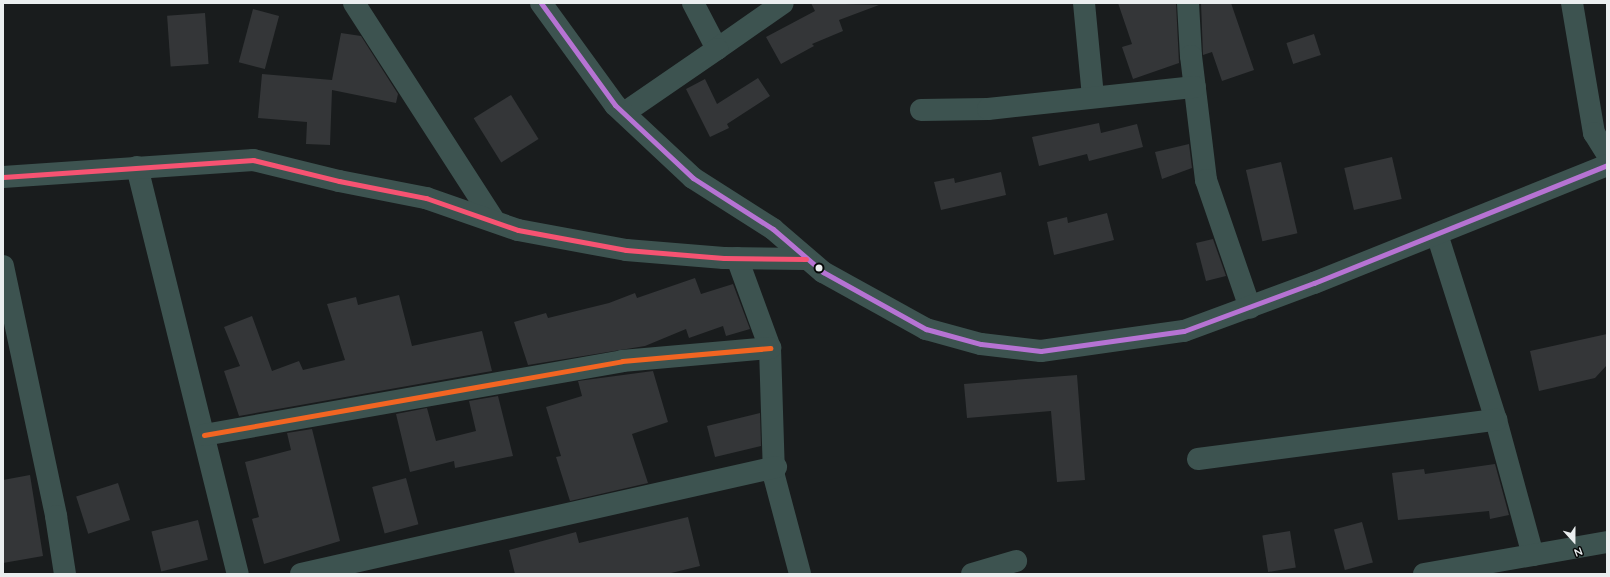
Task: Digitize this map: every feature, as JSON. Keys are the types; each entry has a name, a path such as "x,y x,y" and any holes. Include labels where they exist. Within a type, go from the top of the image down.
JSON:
{"street":[{"path":"354,3 495,222"},
{"path":"541,3 615,105 693,178 773,229 806,259 823,272 926,329 981,344 1041,351 1111,343 1184,331 1250,308 1437,234 1607,164"},
{"path":"693,3 717,50"},
{"path":"624,113 783,3"},
{"path":"1084,3 1093,96"},
{"path":"1188,3 1195,87 1206,180 1250,308"},
{"path":"1572,3 1594,132 1607,154"},
{"path":"921,110 988,109 1093,96 1195,87"},
{"path":"3,177 253,160 339,181 426,198 518,230 626,250 737,258 806,259"},
{"path":"138,167 238,574"},
{"path":"1437,234 1496,420 1533,555"},
{"path":"737,258 770,348 776,467 774,476 800,574"},
{"path":"3,266 56,516 65,574"},
{"path":"204,435 622,362 770,348"},
{"path":"1198,459 1496,420"},
{"path":"301,574 776,467"},
{"path":"1430,574 1607,542"},
{"path":"972,574 1016,561"}],"building":[{"path":"811,3 879,5 839,20 843,31 812,44 814,46 781,64 766,37 815,11"},
{"path":"1118,3 1176,3 1179,63 1133,79 1122,47 1132,44"},
{"path":"1201,3 1231,3 1254,70 1222,81 1212,52 1203,55"},
{"path":"253,9 279,16 265,69 239,62"},
{"path":"205,13 209,64 171,67 167,16"},
{"path":"341,33 361,36 398,94 396,103 332,90 330,145 306,144 307,122 258,118 262,74 332,80"},
{"path":"1314,34 1321,55 1293,64 1286,43"},
{"path":"758,78 770,96 727,124 729,128 710,137 686,89 705,79 717,104"},
{"path":"511,95 539,139 501,162 474,118"},
{"path":"1099,123 1101,133 1137,124 1143,147 1089,161 1087,154 1039,166 1032,137"},
{"path":"1189,144 1192,168 1162,179 1155,152"},
{"path":"1392,157 1402,199 1354,210 1344,168"},
{"path":"1281,162 1297,233 1262,241 1246,170"},
{"path":"1001,172 1006,195 941,210 934,182 954,178 955,183"},
{"path":"1107,213 1114,240 1054,255 1047,222 1067,217 1068,223"},
{"path":"1213,239 1226,276 1206,281 1196,243"},
{"path":"695,278 701,294 733,284 750,329 726,336 723,326 689,338 686,329 645,346 528,365 514,322 546,313 548,318 609,303 635,293 637,298"},
{"path":"399,295 412,346 482,331 492,371 239,416 224,371 240,366 224,327 252,316 272,371 299,361 303,370 345,360 327,304 356,297 358,305"},
{"path":"1607,334 1607,365 1595,378 1539,391 1530,351"},
{"path":"653,371 668,422 632,434 648,483 570,501 556,457 561,456 546,407 582,396 578,381"},
{"path":"1077,375 1085,480 1057,482 1051,411 967,418 964,384"},
{"path":"498,396 513,456 455,468 454,461 410,472 396,414 427,408 436,441 476,431 469,401"},
{"path":"760,413 761,446 715,457 707,426"},
{"path":"312,429 340,541 264,564 252,519 259,517 245,462 291,450 287,433"},
{"path":"1495,464 1509,515 1490,519 1489,511 1398,520 1392,473 1424,469 1425,474"},
{"path":"30,475 43,556 3,563 3,480"},
{"path":"406,478 418,524 385,533 372,487"},
{"path":"118,483 130,520 88,534 76,497"},
{"path":"688,517 700,566 667,574 515,574 509,550 576,532 579,543"},
{"path":"198,520 208,560 161,571 151,532"},
{"path":"1362,522 1373,563 1345,570 1334,530"},
{"path":"1290,531 1296,568 1268,572 1262,535"}],"transit line":[{"path":"541,3 615,105 693,178 773,229 823,272 926,329 981,344 1041,351 1184,331 1314,283 1607,165"},
{"path":"3,177 253,160 339,181 426,198 518,230 626,250 724,258 806,259"},
{"path":"204,435 622,361 770,348"}]}
